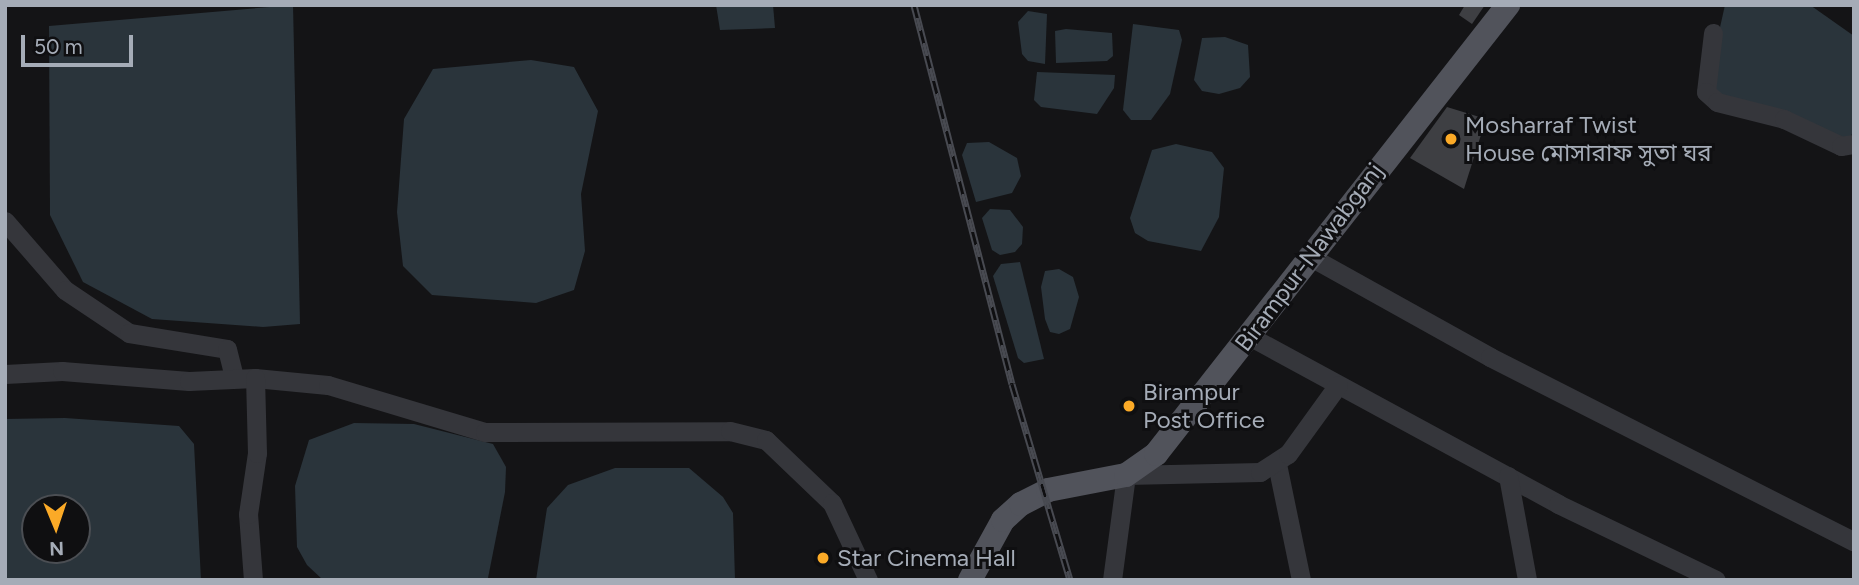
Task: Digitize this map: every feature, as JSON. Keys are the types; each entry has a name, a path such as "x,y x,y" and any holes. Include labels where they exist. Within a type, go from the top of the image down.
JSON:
{"main road":[{"name":"Birampur-Nawabganj","path":"973,578 1003,520 1021,503 1048,490 1126,475 1156,454 1249,336 1307,254 1508,5"}],"street":[{"path":"1713,33 1706,92 1717,102 1784,119 1841,146 1854,144"},
{"path":"5,221 65,290 129,333 227,349 234,376"},
{"path":"1307,254 1490,357 1854,542"},
{"path":"1249,336 1508,476 1716,580"},
{"path":"5,373 62,371 189,381 234,376 328,385 485,432 730,431 766,440 832,503 869,580"},
{"path":"253,580 248,514 257,453 255,378"},
{"path":"1112,580 1126,475 1236,475 1277,464 1338,385"},
{"path":"1277,464 1301,580"},
{"path":"1508,476 1527,580"}],"shaded area":[{"path":"293,5 300,324 263,327 152,319 83,282 50,215 49,26"},
{"path":"716,5 773,5 775,28 720,30"},
{"path":"1725,5 1810,5 1854,36 1854,129 1849,141 1712,95 1712,63"},
{"path":"1028,11 1047,14 1045,64 1028,61 1022,54 1018,22"},
{"path":"1133,24 1179,30 1182,40 1170,94 1151,120 1131,120 1123,110"},
{"path":"1066,29 1112,33 1113,56 1107,61 1056,63 1055,31"},
{"path":"1225,37 1248,45 1250,77 1240,88 1219,94 1202,91 1194,80 1202,38"},
{"path":"531,60 574,67 598,111 581,194 585,251 574,290 536,303 432,295 403,266 397,212 404,119 433,69"},
{"path":"1037,72 1115,75 1114,88 1097,114 1041,107 1034,100"},
{"path":"989,142 1017,158 1021,176 1012,193 976,202 962,155 967,143"},
{"path":"1176,144 1212,152 1224,168 1219,217 1201,251 1148,241 1135,233 1130,218 1152,150"},
{"path":"990,209 1010,210 1023,227 1022,244 1015,252 1000,255 992,250 982,218"},
{"path":"1020,262 1044,359 1024,363 1018,358 993,276 1001,264"},
{"path":"1059,269 1073,277 1079,297 1070,329 1059,334 1050,332 1045,319 1041,287 1045,271"},
{"path":"65,418 179,426 194,444 201,580 5,580 5,419"},
{"path":"354,423 414,424 493,444 506,467 505,492 488,578 323,580 307,565 297,547 295,486 309,440"},
{"path":"615,468 689,468 723,497 733,513 735,580 536,580 547,508 568,485"}],"building":[{"path":"1465,5 1485,5 1472,24 1459,15"},
{"name":"Mosharraf Twist House মোসারাফ সুতা ঘর","path":"1447,107 1486,119 1464,189 1410,158"}],"railway":[{"path":"914,5 1012,384 1070,580"}],"place":[{"name":"Mosharraf Twist House মোসারাফ সুতা ঘর","path":"1451,139"},
{"name":"Birampur Post Office","path":"1129,406"},
{"name":"Star Cinema Hall","path":"823,558"}]}
